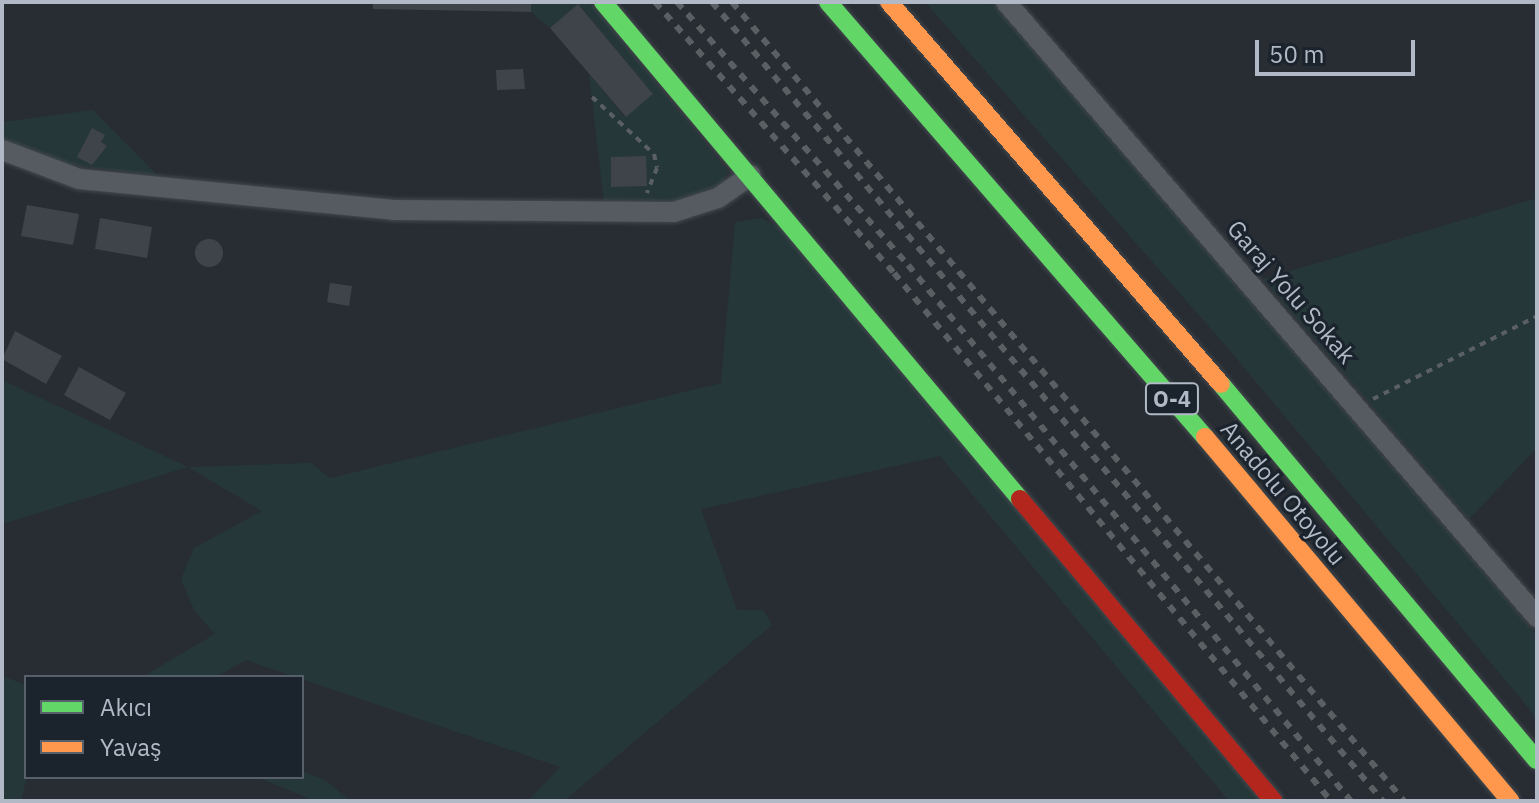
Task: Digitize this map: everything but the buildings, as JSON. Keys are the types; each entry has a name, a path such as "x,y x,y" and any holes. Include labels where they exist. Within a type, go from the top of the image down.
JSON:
{"main road":[{"path":"603,2 1273,801"},
{"name":"Anadolu Otoyolu","path":"828,2 1172,398 1510,801"},
{"name":"Anadolu Otoyolu","path":"889,2 1215,376 1537,760"}],"street":[{"name":"Garaj Yolu Sokak","path":"1006,2 1537,617"},
{"path":"2,150 79,179 393,210 635,212 697,209 751,175"}],"path":[{"path":"592,97 654,154 654,183 635,212"},
{"path":"1357,409 1537,316"}],"shaded area":[{"path":"531,2 590,2 728,171 724,183 707,196 665,206 604,203 589,74 625,117 653,94 579,5 550,28 531,12"},
{"path":"925,2 992,2 1537,635 1537,718 1225,345"},
{"path":"93,110 158,176 58,163 2,143 2,122"},
{"path":"1537,198 1537,448 1469,519 1263,279"},
{"path":"762,218 785,230 1262,801 1229,801 940,456 701,509 737,610 763,610 772,625 564,801 528,801 560,767 304,680 304,675 290,675 246,660 220,675 145,675 215,634 195,612 181,579 194,548 262,511 188,467 311,463 330,478 721,383 735,222"},
{"path":"2,380 188,467 2,524"},
{"path":"2,676 24,684 24,779 26,779 21,801 2,801"},
{"path":"304,772 325,780 350,801 315,801 262,779 304,779"}],"railway":[{"path":"655,2 894,273 1331,801"},
{"path":"677,2 908,265 1351,801"},
{"path":"712,2 1383,801"},
{"path":"732,2 1404,801"}],"traffic: fast":[{"path":"603,2 1020,499"},
{"path":"828,2 1205,437"},
{"path":"1221,384 1537,760"}],"traffic: slow":[{"path":"889,2 1221,384"},
{"path":"1205,437 1510,801"}],"traffic: jam":[{"path":"1020,499 1273,801"}]}
